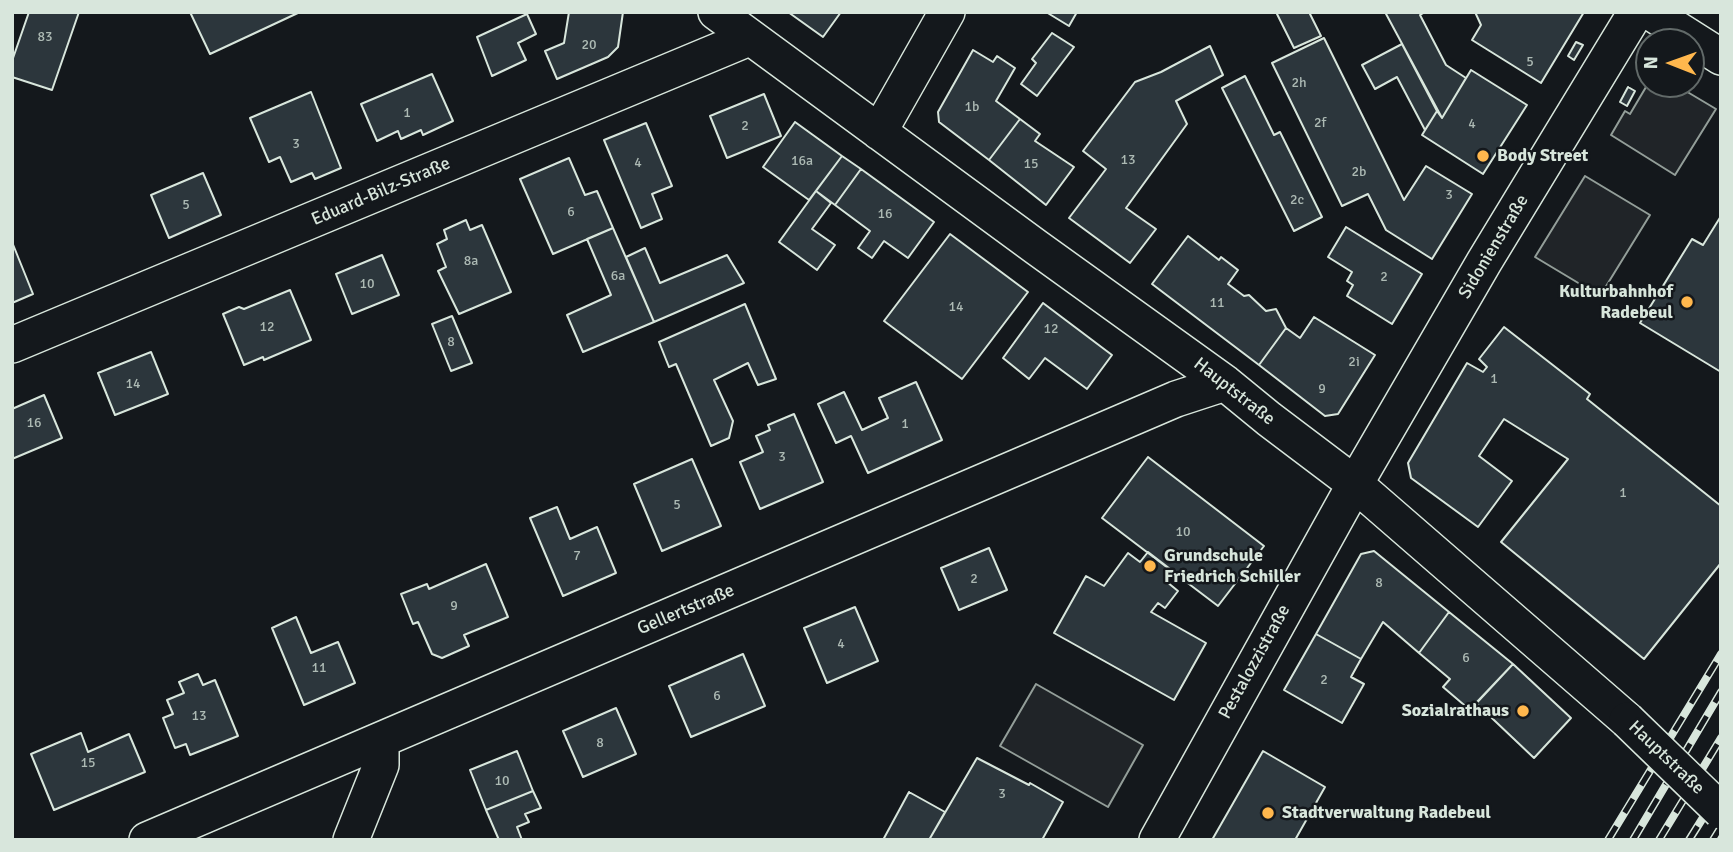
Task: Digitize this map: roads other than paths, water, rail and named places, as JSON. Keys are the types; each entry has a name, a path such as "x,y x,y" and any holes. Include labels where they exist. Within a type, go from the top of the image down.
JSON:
{"street":[{"name":"Hauptstraße","path":"716,12 1225,383 1354,484 1626,720 1721,811"},
{"path":"880,132 947,12"},
{"name":"Sidonienstraße","path":"1354,484 1484,262 1636,12"},
{"path":"1650,12 1721,57"},
{"name":"Eduard-Bilz-Straße","path":"12,345 749,38"},
{"name":"Gellertstraße","path":"147,840 1176,399 1225,383"},
{"name":"Pestalozzistraße","path":"1157,840 1354,484"},
{"path":"351,840 381,765 380,741"}],"railway":[{"path":"1608,840 1721,654"},
{"path":"1633,840 1721,692"},
{"path":"1659,840 1721,738"},
{"path":"1689,840 1721,789"},
{"path":"1713,840 1721,827"}],"place":[{"name":"Body Street","path":"1483,156"},
{"name":"Kulturbahnhof Radebeul","path":"1687,302"},
{"name":"Grundschule Friedrich Schiller","path":"1150,566"},
{"name":"Sozialrathaus","path":"1523,711"},
{"name":"Stadtverwaltung Radebeul","path":"1268,813"}]}
